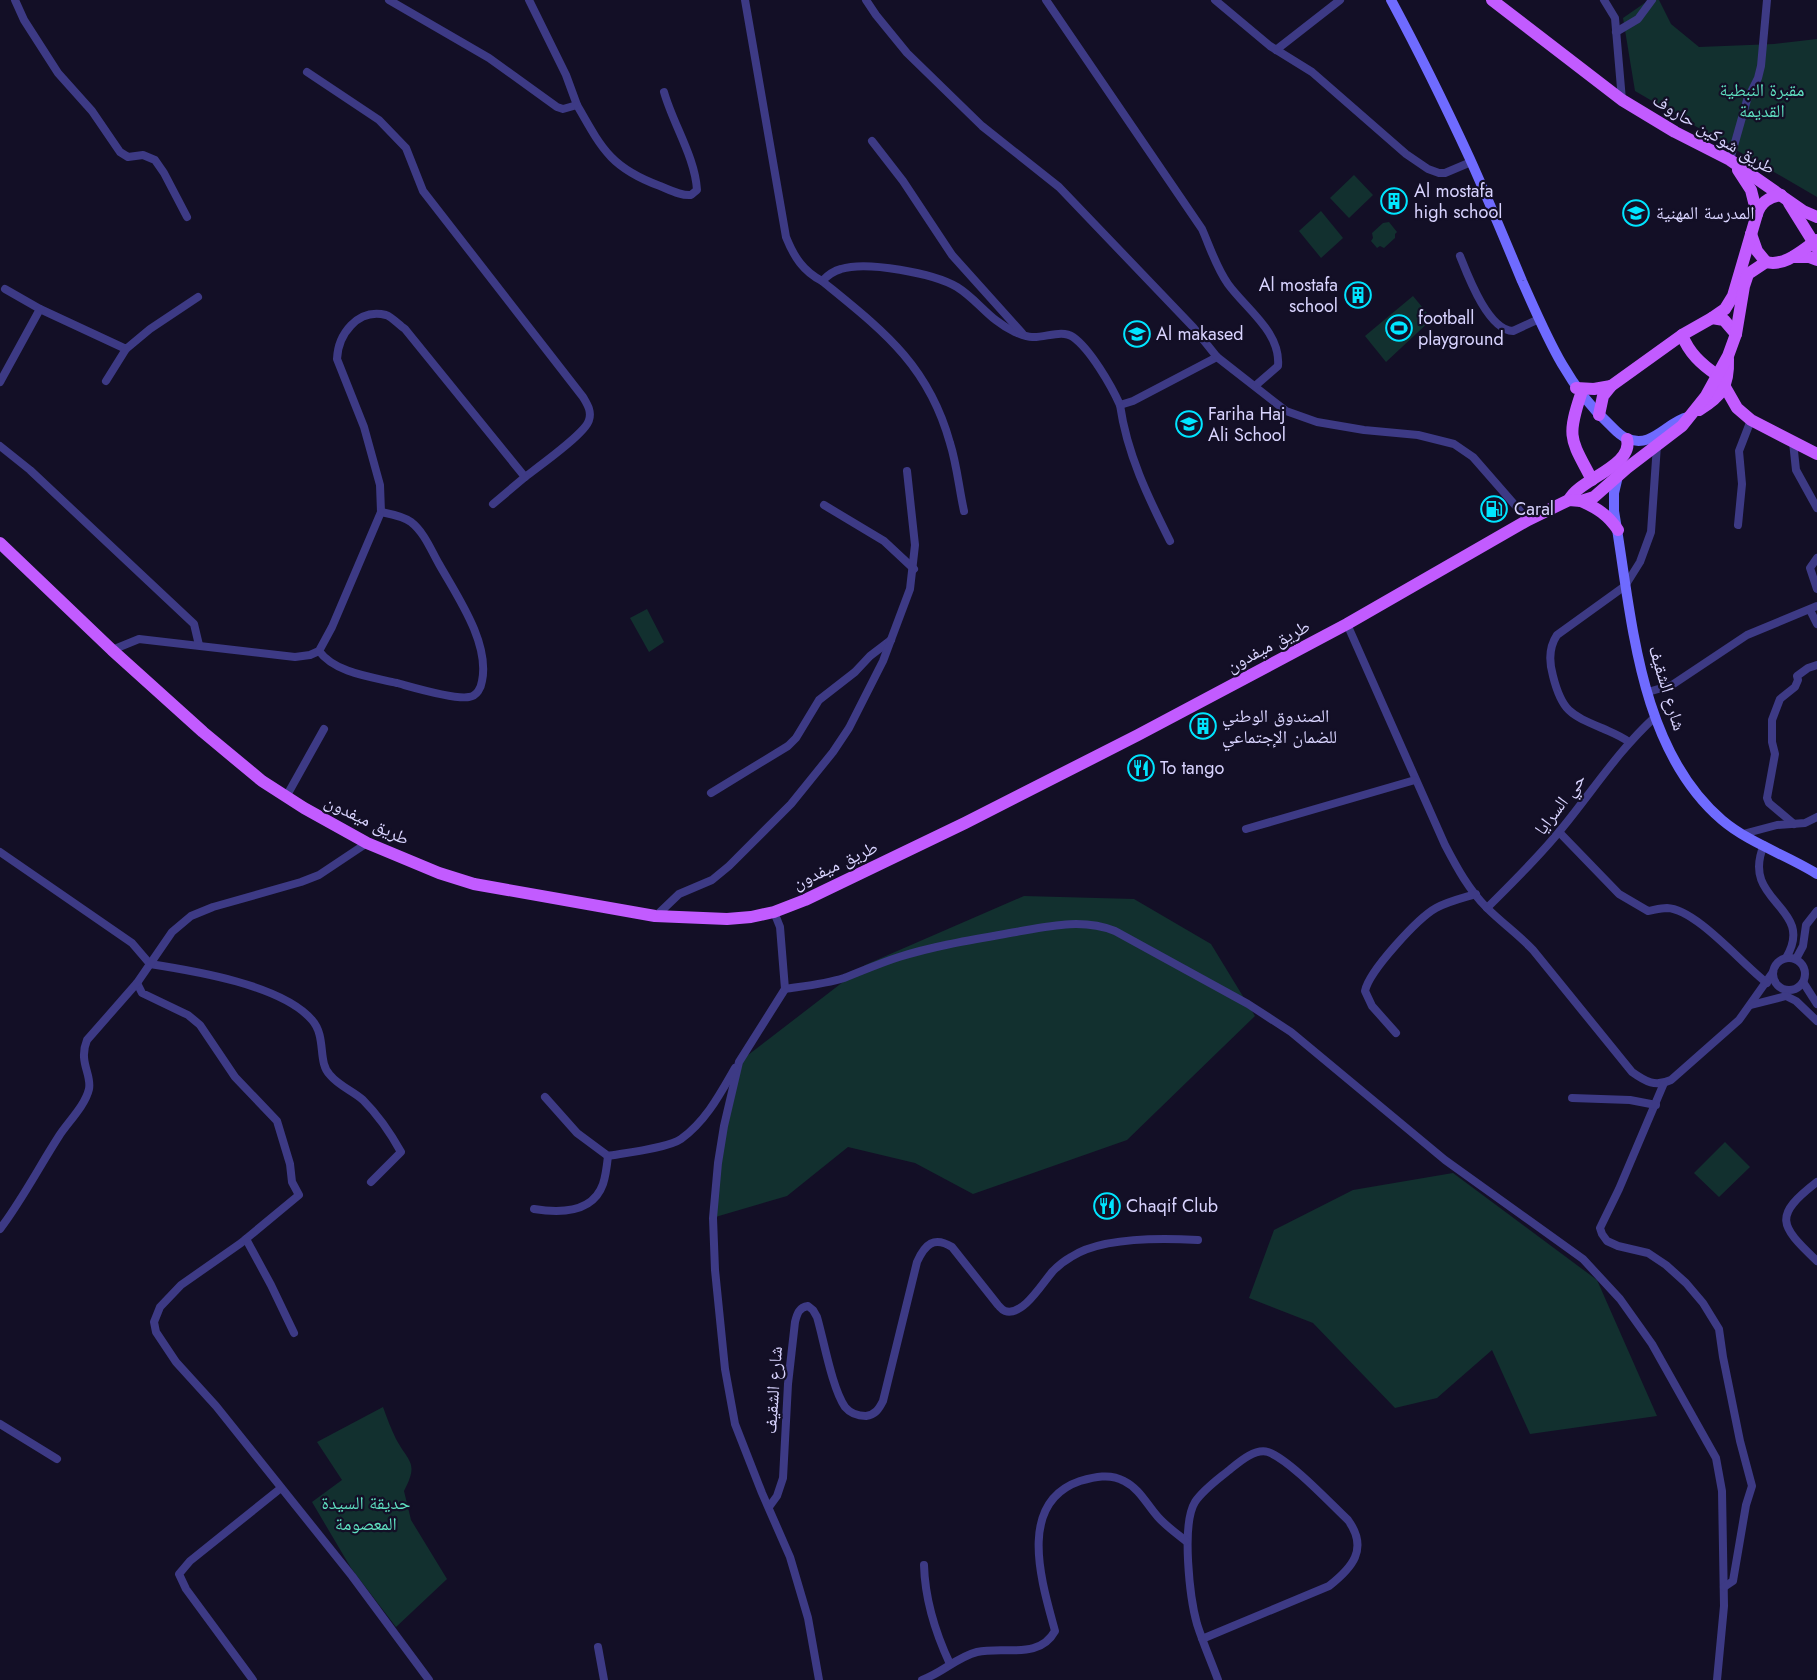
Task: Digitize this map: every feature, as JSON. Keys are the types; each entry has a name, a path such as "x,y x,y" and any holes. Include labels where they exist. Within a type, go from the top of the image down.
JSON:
{"main road":[{"path":"1391,0 1429,69 1539,319 1579,391 1599,415 1626,438 1642,441 1652,439 1677,421 1688,417"},
{"name":"طريق شوكين حاروف","path":"1492,0 1622,100 1675,132 1730,160 1784,197 1804,230 1816,243"},
{"path":"1730,160 1742,174 1751,190 1757,214"},
{"path":"1599,415 1604,396 1611,386 1682,335 1725,309 1733,296 1757,214 1763,203 1768,199 1784,197 1803,211 1817,217"},
{"path":"1795,255 1804,241 1804,230"},
{"path":"1751,234 1757,251 1766,262 1778,264 1816,243"},
{"path":"1795,255 1817,260"},
{"name":"طريق ميفدون","path":"0,543 112,651 262,781 367,843 439,873 474,884 655,916 727,920 774,912 805,900 965,823 1138,735 1347,624 1528,520 1575,500 1594,497 1682,426 1706,396 1728,356 1736,334 1748,274 1766,262"},
{"path":"1712,318 1724,320 1736,334"},
{"path":"1682,335 1692,355 1718,375"},
{"name":"طريق ميفدون","path":"1688,417 1708,405 1725,387 1728,377 1728,356"},
{"path":"1579,391 1611,386"},
{"path":"1725,387 1737,408 1751,420 1817,454"},
{"path":"1579,391 1572,420 1572,438 1592,480"},
{"path":"1618,530 1603,512 1575,500 1574,492 1606,470 1624,453 1628,445 1626,438"},
{"name":"شارع الشقيف","path":"1618,476 1614,502 1625,586 1648,692 1655,717 1669,749 1699,796 1724,821 1743,834 1817,874"}],"street":[{"path":"15,0 24,20 58,73 92,111 120,152 128,157 143,155 155,160 187,217"},
{"path":"389,0 489,58 556,107 562,109 577,105"},
{"path":"529,0 566,75 577,105 600,145 625,170 641,179 671,191 691,195 697,190 694,170 664,92"},
{"path":"745,0 764,98 786,237 802,267 881,329 897,345 921,377 936,406 950,443 964,511"},
{"path":"866,0 907,53 982,126 1059,188 1193,327 1217,357 1286,411 1317,423 1418,435 1454,444 1479,463 1528,520"},
{"path":"1046,0 1197,220 1228,285 1256,316 1277,346 1278,366 1255,386"},
{"path":"1215,0 1276,50 1312,72 1406,154 1428,168 1438,173 1445,173 1471,162"},
{"path":"1276,50 1340,0"},
{"path":"1604,0 1615,18 1622,100"},
{"path":"1616,32 1638,19 1652,0"},
{"path":"1730,160 1747,100 1761,66 1767,0"},
{"path":"307,72 379,120 406,148 423,191 583,397 590,413 589,422 578,434 493,504"},
{"path":"872,141 922,208 952,255 1023,334"},
{"path":"1460,256 1475,293 1494,319 1503,327 1513,331 1539,319"},
{"path":"822,281 840,269 857,266 879,267 935,279 955,286 1003,325 1023,334 1031,337 1071,335 1086,351 1115,394 1120,405 1129,452 1170,541"},
{"path":"5,290 126,349"},
{"path":"106,381 126,349 150,329 198,297"},
{"path":"0,382 40,309"},
{"path":"112,651 139,639 295,657 319,651 332,627 381,512 380,485 364,427 337,359 343,334 355,321 368,315 387,315 405,329 525,477"},
{"path":"1120,405 1133,401 1217,357"},
{"path":"1738,525 1742,497 1738,451 1751,420"},
{"path":"1792,442 1796,470 1817,508"},
{"path":"1629,742 1567,710 1552,674 1550,652 1557,635 1625,586 1640,562 1650,532 1657,445"},
{"path":"0,446 30,470 194,624 199,645"},
{"path":"655,916 679,894 712,880 729,866 791,804 833,752 849,728 892,639 910,590 915,545 907,471"},
{"path":"824,505 884,541 914,569"},
{"path":"319,651 332,664 360,674 434,693 468,698 481,688 484,665 480,646 468,616 430,547 411,522 381,512"},
{"path":"1817,558 1810,568 1817,589"},
{"path":"1648,692 1672,685 1747,635 1814,608 1817,624"},
{"path":"1347,624 1453,860 1487,908 1533,950 1625,1065 1649,1083 1664,1083 1682,1071 1733,1026 1767,983 1777,963 1786,958 1795,946 1797,929 1790,914 1762,882 1759,862 1764,845"},
{"path":"711,793 788,746 819,700 892,639"},
{"path":"1794,824 1769,804 1767,798 1775,754 1772,742 1772,720 1780,699 1796,687 1797,676 1817,665"},
{"name":"حي السرايا","path":"1487,908 1530,865 1559,832 1629,742 1655,717"},
{"path":"286,797 324,729"},
{"path":"1246,829 1416,780"},
{"path":"1743,834 1777,825 1805,823 1817,817"},
{"path":"1559,832 1619,894 1648,911 1667,908 1690,917 1710,931 1739,960 1767,983"},
{"path":"0,1229 84,1100 89,1088 82,1052 87,1040 137,983 172,932 191,916 213,907 302,882 319,874 367,843"},
{"path":"0,852 132,943 150,964 182,969 264,990 293,1003 313,1021 321,1035 324,1068 330,1077 363,1100 393,1138 400,1152 371,1182"},
{"path":"1396,1033 1369,1001 1365,991 1368,980 1388,952 1428,913 1447,903 1476,894"},
{"path":"1796,959 1803,946 1806,925 1817,911"},
{"path":"774,912 780,927 785,988 818,985 842,979 899,957 939,946 1040,928 1089,924 1115,931 1277,1022 1307,1043 1445,1160 1583,1259 1620,1299 1659,1354 1716,1458 1722,1491 1724,1587 1717,1680"},
{"path":"1751,1005 1792,990 1803,982 1805,976 1803,966 1796,959 1786,958"},
{"path":"1773,972 1775,981 1817,1021"},
{"path":"1803,982 1817,1004"},
{"path":"137,983 142,993 188,1015 200,1025 235,1077 277,1121 290,1164 292,1182 299,1195 246,1239 181,1285 160,1307 154,1322 156,1332 176,1362 216,1406 352,1575 429,1680"},
{"name":"شارع الشقيف","path":"769,1507 735,1424 717,1307 713,1218 724,1126 739,1062 785,988"},
{"path":"545,1097 577,1133 608,1156 681,1140 704,1119 739,1062"},
{"path":"1664,1083 1600,1228 1607,1241 1648,1253 1666,1265 1702,1302 1719,1329 1740,1441 1752,1486 1746,1505 1733,1581 1724,1587"},
{"path":"1572,1098 1630,1101 1656,1105"},
{"path":"534,1209 564,1211 585,1205 603,1185 608,1156"},
{"path":"1817,1182 1788,1208 1785,1220 1788,1229 1817,1262"},
{"path":"246,1239 272,1285 294,1334"},
{"name":"شارع الشقيف","path":"769,1507 777,1496 783,1478 791,1354 797,1314 804,1307 808,1306 817,1317 845,1406 857,1415 865,1416 878,1410 883,1401 917,1262 931,1243 942,1242 952,1247 998,1305 1005,1311 1012,1311 1029,1301 1053,1271 1076,1253 1103,1245 1137,1240 1198,1240"},
{"path":"0,1424 57,1459"},
{"path":"1202,1639 1329,1586 1346,1572 1354,1561 1358,1540 1348,1520 1280,1459 1267,1452 1258,1452 1242,1459 1194,1503 1190,1514 1186,1541 1197,1621 1202,1639 1218,1680"},
{"path":"922,1680 978,1652 1033,1649 1044,1645 1050,1639 1054,1630 1040,1575 1039,1536 1048,1503 1059,1491 1091,1478 1109,1476 1123,1480 1135,1488 1159,1518 1186,1541"},
{"path":"253,1680 186,1589 179,1574 190,1561 281,1488"},
{"path":"769,1507 797,1579 808,1618 819,1680"},
{"path":"924,1566 924,1583 931,1620 950,1664"},
{"path":"598,1647 604,1680"}],"green space":[{"name":"مقبرة النبطية القديمة","path":"1649,0 1659,0 1671,24 1699,47 1774,44 1817,39 1817,197 1635,91 1623,18"},
{"path":"1354,175 1373,195 1349,218 1330,198"},
{"path":"1321,211 1343,238 1321,258 1299,231"},
{"path":"1389,222 1397,232 1395,238 1384,248 1380,246 1377,248 1371,241 1372,233 1383,223"},
{"name":"football playground","path":"1413,296 1432,319 1386,362 1365,336"},
{"path":"647,609 664,642 649,652 630,618"},
{"path":"1024,896 1134,899 1211,944 1255,1016 1127,1140 973,1194 915,1163 848,1147 787,1196 712,1218 718,1169 739,1062 865,965"},
{"path":"1725,1142 1750,1167 1719,1197 1694,1173"},
{"path":"1453,1173 1597,1280 1657,1416 1530,1434 1492,1350 1437,1398 1395,1408 1313,1323 1249,1298 1274,1230 1353,1190"},
{"name":"حديقة السيدة المعصومة","path":"383,1407 396,1439 410,1463 411,1474 404,1491 411,1520 447,1579 396,1627 351,1568 312,1502 342,1480 317,1442"}],"place":[{"name":"Al mostafa high school","path":"1394,201"},
{"name":"المدرسة المهنية","path":"1636,213"},
{"name":"Al mostafa school","path":"1358,295"},
{"name":"football playground","path":"1399,328"},
{"name":"Al makased","path":"1137,334"},
{"name":"Fariha Haj Ali School","path":"1189,424"},
{"name":"Caral","path":"1494,509"},
{"name":"الصندوق الوطني للضمان الإجتماعي","path":"1203,726"},
{"name":"To tango","path":"1141,768"},
{"name":"Chaqif Club","path":"1107,1206"}]}
